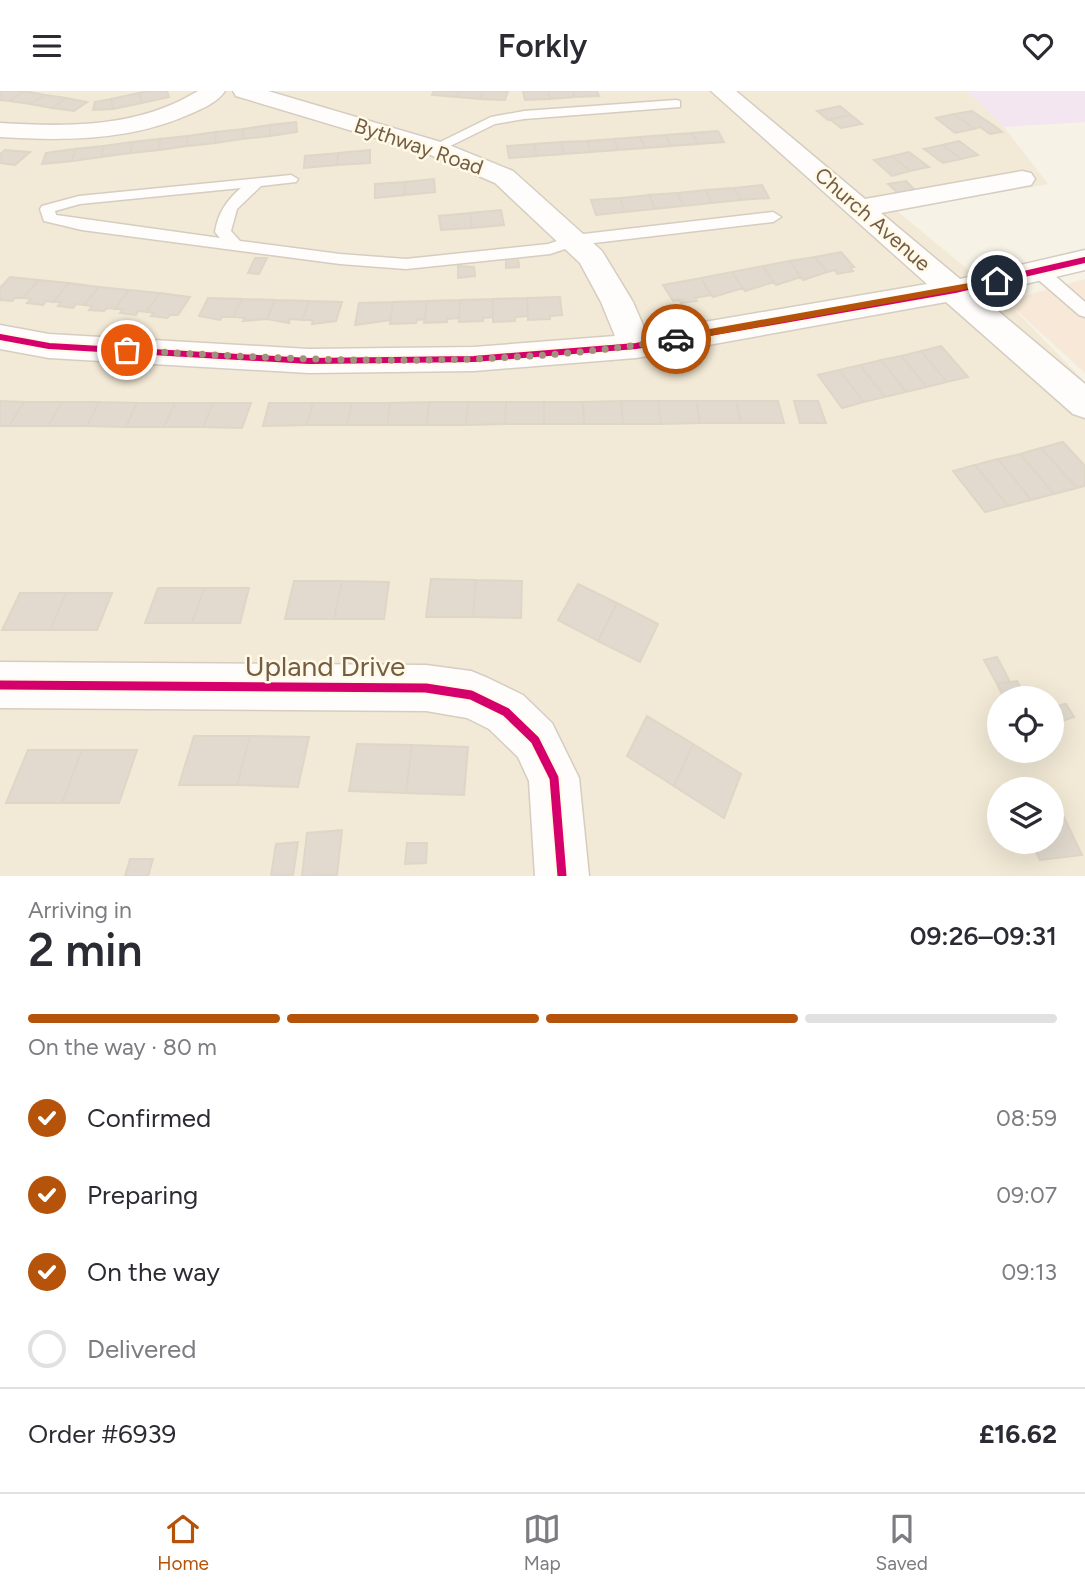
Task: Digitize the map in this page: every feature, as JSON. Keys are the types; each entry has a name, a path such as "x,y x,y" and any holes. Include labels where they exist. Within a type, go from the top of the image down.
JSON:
{"street":[{"path":"0,130 65,132 121,126 174,114 196,105 215,91"},
{"name":"Bythway Road","path":"244,91 435,148 504,177 592,258 636,346"},
{"name":"Church Avenue","path":"722,91 861,208 1085,404"},
{"path":"861,208 1022,179"},
{"path":"0,337 49,346 309,361 474,359 636,346 955,290 1085,260"},
{"name":"Upland Drive","path":"0,685 426,688 471,695 506,712 535,740 554,778 562,876"}],"lane":[{"path":"435,148 491,121 524,115 676,104"},
{"path":"291,179 79,200 47,209 49,218 60,221 340,259 406,264 550,249 575,240 773,217"},
{"path":"235,245 223,232 224,215 237,199 257,182"},
{"path":"1040,272 1085,311"}],"shaded area":[{"path":"0,91 967,91 1004,127 1048,184 897,211 1006,301 1085,382 1085,876 0,876"},
{"path":"967,91 1085,91 1085,122 1004,127"},
{"path":"1085,279 1085,373 1006,301"}],"building":[{"path":"0,91 24,91 9,101 0,100"},
{"path":"24,91 45,95 30,104 9,101"},
{"path":"167,91 169,97 142,103 139,93"},
{"path":"434,91 459,91 456,97 432,95"},
{"path":"459,91 483,91 480,99 456,97"},
{"path":"483,91 508,91 505,100 480,99"},
{"path":"523,91 548,91 550,99 525,100"},
{"path":"548,91 573,91 574,97 550,99"},
{"path":"573,91 597,91 599,96 574,97"},
{"path":"139,93 142,103 113,109 111,99"},
{"path":"45,95 66,98 52,108 30,104"},
{"path":"66,98 87,102 74,111 52,108"},
{"path":"111,99 113,109 93,110 95,102"},
{"path":"840,106 851,115 828,120 817,111"},
{"path":"972,111 1002,132 990,134 980,127 974,129 954,114"},
{"path":"954,114 974,129 955,133 936,118"},
{"path":"851,115 862,124 841,128 830,119"},
{"path":"296,122 297,132 270,136 270,125"},
{"path":"270,125 270,136 243,139 243,129"},
{"path":"243,129 243,139 215,143 216,132"},
{"path":"718,131 724,142 698,144 692,133"},
{"path":"216,132 215,143 187,146 188,136"},
{"path":"692,133 698,144 671,146 666,135"},
{"path":"666,135 671,146 645,148 640,137"},
{"path":"188,136 187,146 159,150 160,139"},
{"path":"640,137 645,148 618,150 614,139"},
{"path":"160,139 159,150 130,153 133,142"},
{"path":"614,139 618,150 591,152 587,141"},
{"path":"587,141 591,152 564,154 561,142"},
{"path":"959,141 978,155 961,159 942,145"},
{"path":"133,142 130,153 101,157 104,146"},
{"path":"561,142 564,154 537,156 534,144"},
{"path":"534,144 537,156 509,158 507,146"},
{"path":"942,145 961,159 943,163 924,149"},
{"path":"104,146 101,157 72,161 75,149"},
{"path":"75,149 72,161 42,164 46,153"},
{"path":"5,150 30,152 15,165 0,163 0,154"},
{"path":"370,150 370,163 337,165 338,153"},
{"path":"909,152 929,167 910,171 892,156"},
{"path":"338,153 337,165 304,168 305,156"},
{"path":"892,156 910,171 892,176 874,160"},
{"path":"434,179 435,192 405,195 405,182"},
{"path":"906,181 916,191 899,194 888,184"},
{"path":"405,182 405,195 375,198 375,184"},
{"path":"762,185 769,198 741,200 734,188"},
{"path":"734,188 741,200 712,203 706,190"},
{"path":"706,190 712,203 684,206 677,193"},
{"path":"677,193 684,206 655,209 649,195"},
{"path":"649,195 655,209 625,212 620,198"},
{"path":"620,198 625,212 596,215 591,200"},
{"path":"501,210 504,225 472,228 470,213"},
{"path":"470,213 472,228 441,230 439,216"},
{"path":"841,252 854,267 850,267 853,271 837,274 835,270 827,272 815,257"},
{"path":"815,257 827,272 803,280 789,261"},
{"path":"255,258 267,258 259,274 248,273"},
{"path":"506,258 518,258 519,267 506,268"},
{"path":"789,261 801,277 776,285 763,266"},
{"path":"458,266 474,267 475,276 458,278"},
{"path":"763,266 774,282 745,291 732,272"},
{"path":"732,272 743,288 713,297 701,278"},
{"path":"10,277 39,280 23,298 0,300 0,288"},
{"path":"701,278 711,295 695,298 697,301 673,301 663,285"},
{"path":"39,280 69,283 53,302 46,301 43,305 27,303 31,299 23,298"},
{"path":"69,283 99,287 84,305 76,304 73,308 58,306 61,302 53,302"},
{"path":"99,287 129,290 115,309 89,310 92,306 84,305"},
{"path":"129,290 160,293 146,312 138,311 136,315 120,313 123,309 115,309"},
{"path":"160,293 190,297 178,315 170,315 167,318 151,316 154,313 146,312"},
{"path":"560,297 562,315 550,316 550,319 528,320 527,298"},
{"path":"208,298 242,299 233,317 222,317 220,320 199,316"},
{"path":"527,298 528,316 515,317 515,321 493,322 493,299"},
{"path":"242,299 275,300 267,319 243,321 245,318 233,317"},
{"path":"493,299 493,317 483,318 483,321 459,322 460,300"},
{"path":"275,300 309,301 302,320 290,319 289,323 267,319"},
{"path":"460,300 459,318 447,319 447,322 424,323 427,301"},
{"path":"309,301 342,302 336,321 312,324 313,320 302,320"},
{"path":"427,301 425,319 417,320 416,323 390,324 393,302"},
{"path":"393,302 390,320 355,325 359,303"},
{"path":"941,346 968,377 947,382 921,351"},
{"path":"921,351 947,382 927,387 901,356"},
{"path":"901,356 927,387 906,392 881,360"},
{"path":"881,360 906,392 885,397 860,365"},
{"path":"860,365 885,397 864,402 839,370"},
{"path":"839,370 864,402 842,408 818,375"},
{"path":"0,401 24,402 9,426 0,426"},
{"path":"621,401 623,424 584,424 583,402"},
{"path":"621,401 658,401 661,424 623,424"},
{"path":"658,401 696,401 700,423 661,424"},
{"path":"696,401 736,401 741,423 700,423"},
{"path":"736,401 778,401 784,423 741,423"},
{"path":"794,401 818,401 826,423 800,423"},
{"path":"24,402 62,402 48,426 9,426"},
{"path":"62,402 99,402 87,426 48,426"},
{"path":"99,402 137,403 126,427 87,426"},
{"path":"429,402 427,425 387,425 390,403"},
{"path":"429,402 468,402 466,425 427,425"},
{"path":"468,402 506,402 505,424 466,425"},
{"path":"506,402 544,402 544,424 505,424"},
{"path":"544,402 583,402 584,424 544,424"},
{"path":"137,403 175,403 164,427 126,427"},
{"path":"175,403 213,403 203,427 164,427"},
{"path":"213,403 251,403 242,428 203,427"},
{"path":"269,403 313,403 307,425 263,426"},
{"path":"313,403 352,403 347,425 307,425"},
{"path":"352,403 390,403 387,425 347,425"},
{"path":"1063,442 1085,466 1085,486 1077,488 1041,448"},
{"path":"1041,448 1077,488 1054,494 1020,454"},
{"path":"1020,454 1054,494 1031,500 998,459"},
{"path":"998,459 1031,500 1008,506 975,465"},
{"path":"975,465 1008,506 985,512 953,471"},
{"path":"431,579 476,580 473,617 426,617"},
{"path":"476,580 522,581 521,618 473,617"},
{"path":"294,581 342,581 334,619 285,619"},
{"path":"342,581 389,582 384,619 334,619"},
{"path":"578,584 617,603 598,641 558,620"},
{"path":"158,588 204,588 192,623 145,623"},
{"path":"204,588 249,588 240,623 192,623"},
{"path":"20,593 66,593 50,630 2,630"},
{"path":"66,593 112,593 97,630 50,630"},
{"path":"617,603 658,624 640,662 598,641"},
{"path":"997,657 1010,682 997,684 984,660"},
{"path":"1017,681 1020,686 998,686 997,684"},
{"path":"1066,704 1074,717 1064,720"},
{"path":"647,716 693,744 674,786 627,756"},
{"path":"194,736 250,736 237,785 179,785"},
{"path":"250,736 309,737 298,787 237,785"},
{"path":"357,744 412,745 406,793 349,791"},
{"path":"693,744 741,774 724,818 674,786"},
{"path":"412,745 468,747 464,795 406,793"},
{"path":"28,750 82,750 62,803 6,803"},
{"path":"82,750 137,750 119,803 62,803"},
{"path":"1064,817 1082,855 1040,860 1037,854 1064,854"},
{"path":"342,830 337,875 302,876 307,833"},
{"path":"298,842 293,875 271,876 276,844"},
{"path":"407,843 427,843 426,863 405,864"},
{"path":"130,859 153,859 148,876 125,876"}],"cycle path":[{"path":"0,337 49,346 309,361 474,359 636,346 955,290 1085,260"},
{"path":"0,685 426,688 471,695 506,712 535,740 554,778 562,876"}],"way so far":[{"path":"127,350 309,361 474,359 636,346 676,339"}],"route":[{"path":"676,339 997,281"}]}
